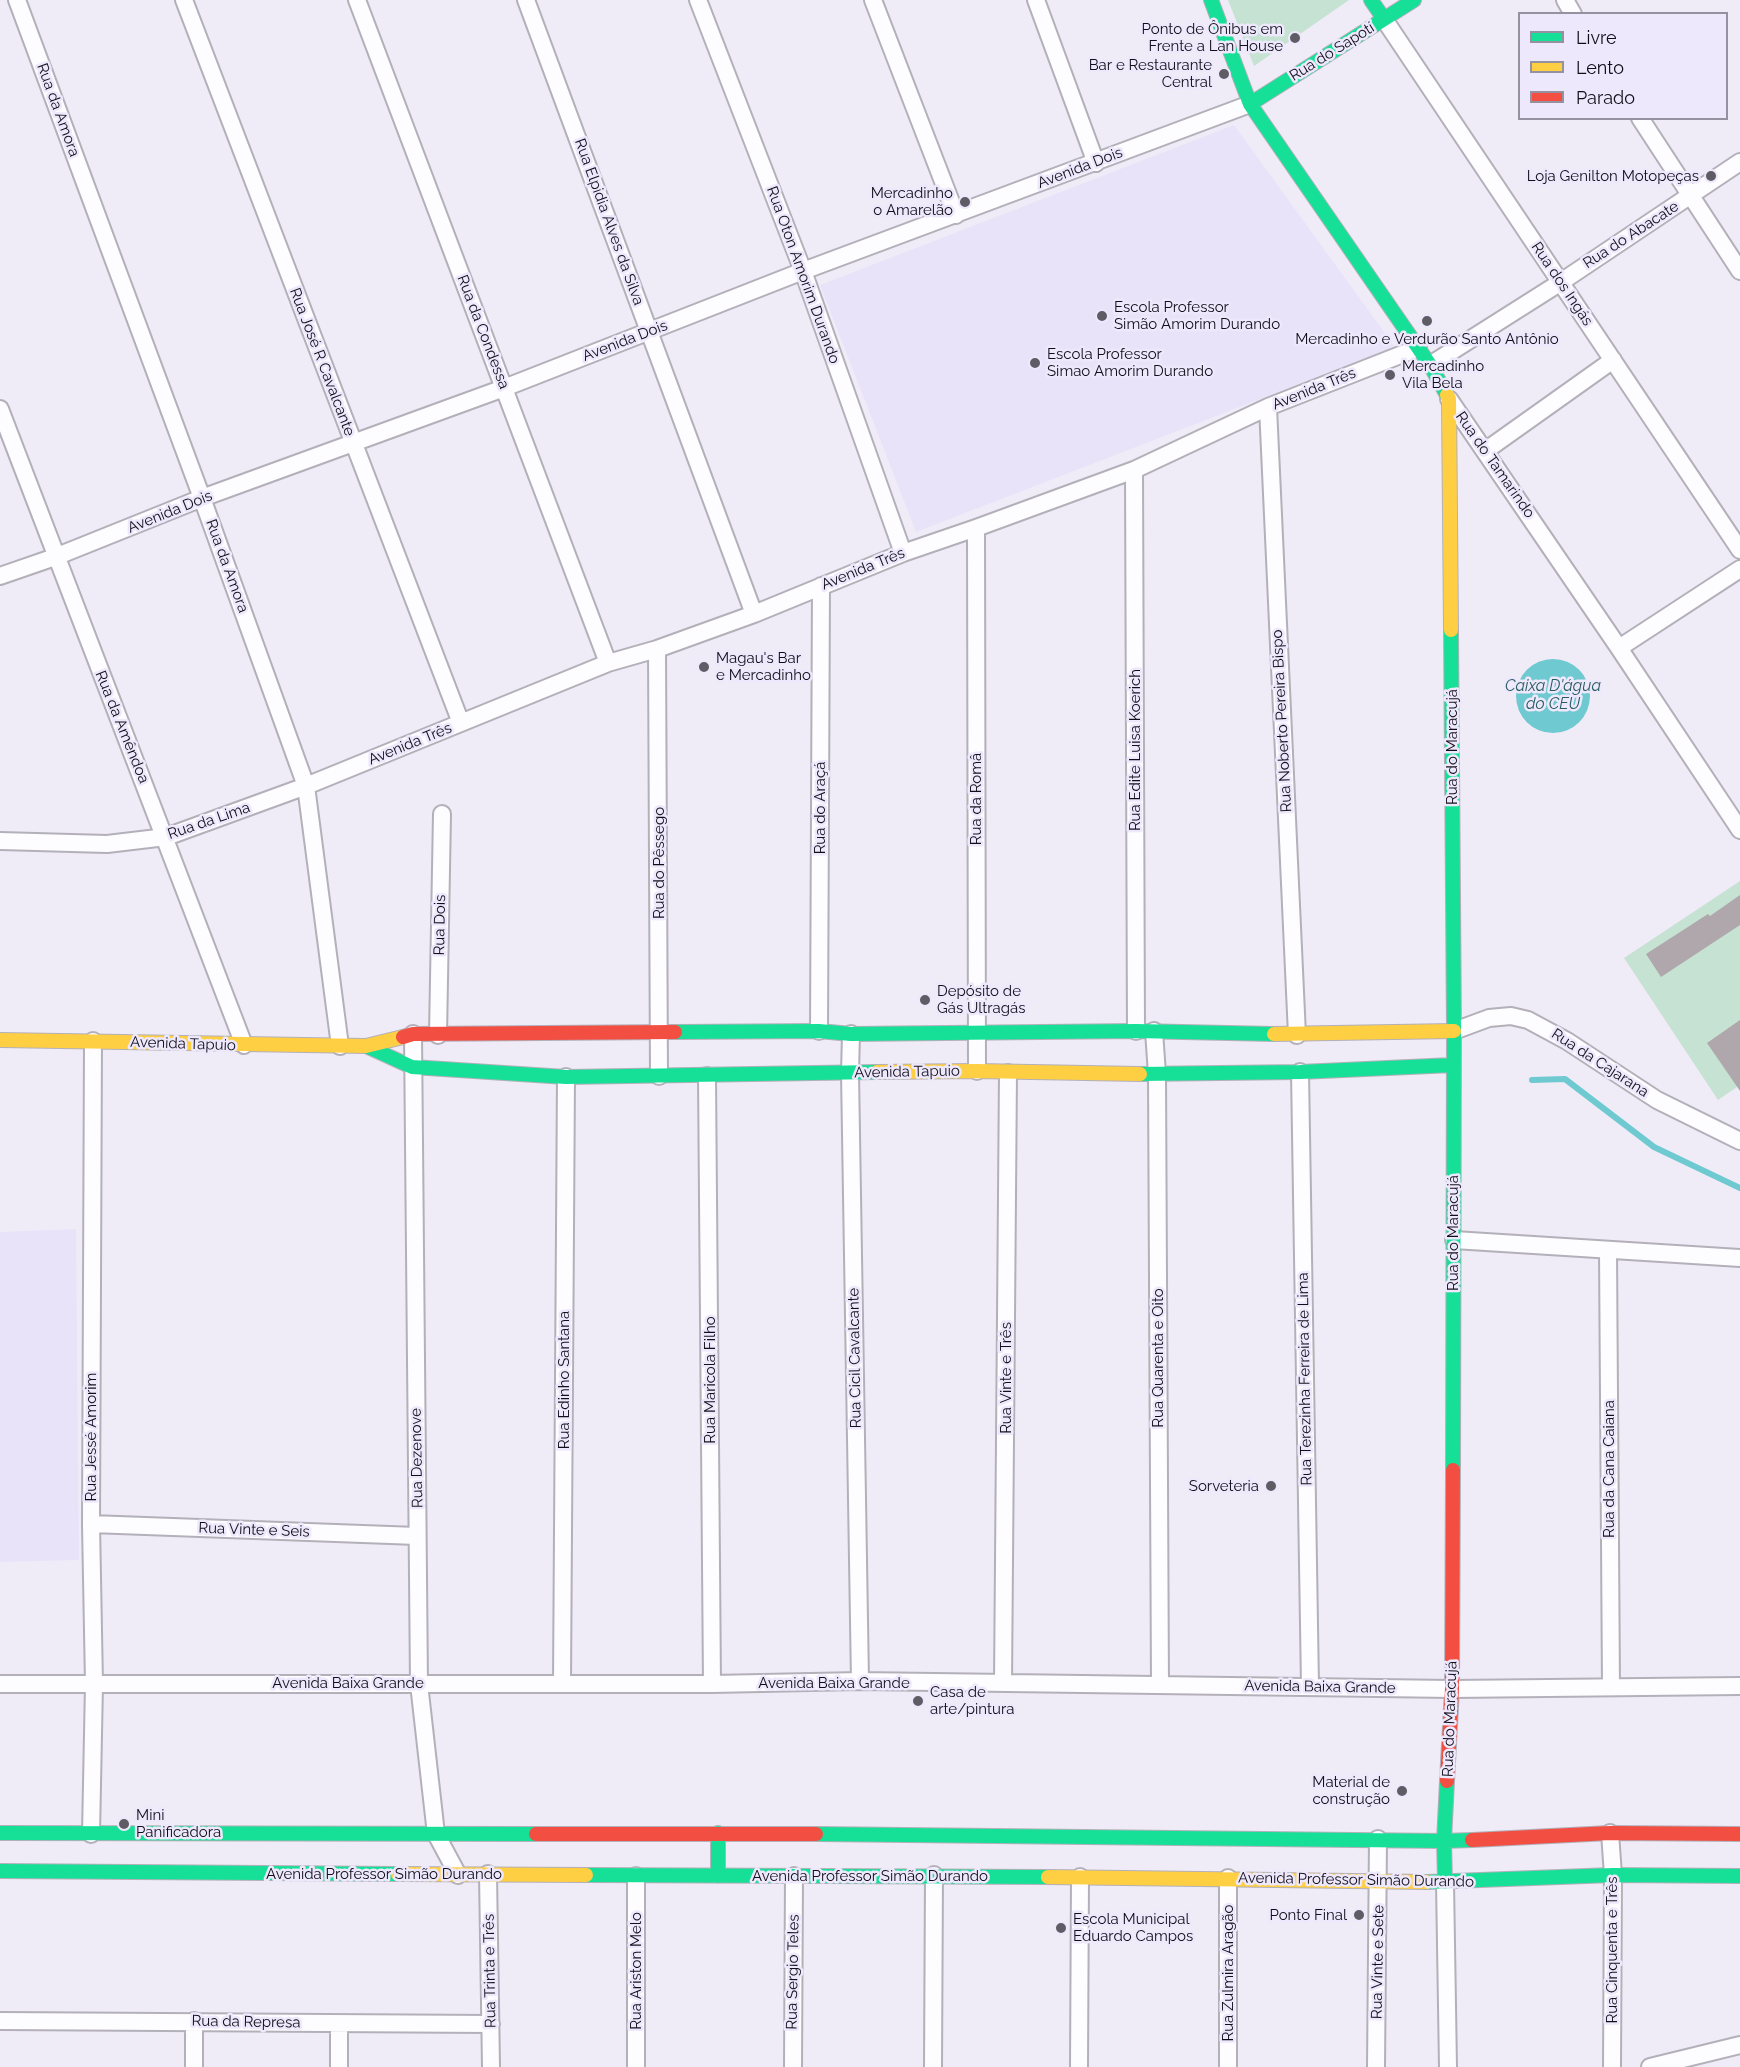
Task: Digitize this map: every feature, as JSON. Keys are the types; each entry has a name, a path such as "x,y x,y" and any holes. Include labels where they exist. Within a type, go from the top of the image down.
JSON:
{"street":[{"name":"Rua da Amora","path":"17,0 306,786 340,1046"},
{"name":"Rua José R Cavalcante","path":"184,0 461,723"},
{"name":"Rua da Condessa","path":"357,0 608,663"},
{"name":"Rua Elpidia Alves da Silva","path":"526,0 754,614"},
{"name":"Rua Oton Amorim Durando","path":"698,0 803,271 903,553"},
{"path":"873,0 956,214"},
{"path":"1036,0 1096,162"},
{"name":"Rua do Tamarindo","path":"1211,0 1250,104 1430,365 1449,399 1740,830"},
{"path":"1371,0 1384,19"},
{"name":"Rua do Sapotí","path":"1250,104 1414,0"},
{"name":"Rua dos Ingás","path":"1384,19 1740,550"},
{"name":"Avenida Dois","path":"0,576 56,557 202,498 504,388 803,271 1250,104"},
{"path":"1641,120 1740,271"},
{"name":"Rua do Abacate","path":"1430,365 1561,282 1740,162"},
{"name":"Avenida Três","path":"306,786 608,663 657,649 754,614 903,553 1134,470 1268,407 1418,348"},
{"path":"1485,451 1613,360"},
{"name":"Rua do Maracujá","path":"1448,2067 1444,1841 1452,1689 1454,1240 1449,399"},
{"name":"Rua Noberto Pereira Bispo","path":"1268,407 1296,1035"},
{"name":"Rua da Amêndoa","path":"0,409 244,1045"},
{"name":"Rua Edite Luisa Koerich","path":"1134,470 1136,1031"},
{"name":"Rua da Româ","path":"976,528 977,1071"},
{"path":"1619,648 1740,569"},
{"name":"Rua do Araçá","path":"819,1031 821,586"},
{"name":"Rua do Pêssego","path":"657,649 659,1076"},
{"name":"Rua da Lima","path":"0,841 107,844 166,837 306,786"},
{"name":"Rua Dois","path":"438,1035 442,814"},
{"name":"Rua da Cajarana","path":"1454,1031 1489,1018 1511,1016 1528,1020 1567,1041 1657,1100 1740,1141"},
{"name":"Avenida Tapuio","path":"0,1040 366,1046 413,1034 1154,1031 1296,1035 1454,1031"},
{"name":"Rua Quarenta e Oito","path":"1154,1031 1157,1074 1160,1685"},
{"name":"Rua Dezenove","path":"413,1034 419,1684 436,1834 458,1875"},
{"name":"Rua Cicil Cavalcante","path":"851,1034 860,1681"},
{"name":"Rua Jessé Amorim","path":"91,1834 94,1684 91,1524 93,1041"},
{"name":"Avenida Tapuio","path":"366,1046 412,1067 566,1077 977,1071 1157,1074 1300,1072 1453,1065"},
{"name":"Rua Terezinha Ferreira de Lima","path":"1300,1072 1310,1686"},
{"name":"Rua Vinte e Três","path":"1003,1683 1008,1073"},
{"name":"Rua Maricola Filho","path":"707,1076 712,1684"},
{"name":"Rua Edinho Santana","path":"562,1682 566,1077"},
{"path":"1454,1240 1740,1258"},
{"name":"Rua da Cana Caiana","path":"1608,1251 1611,1687"},
{"name":"Rua Vinte e Seis","path":"91,1524 417,1536"},
{"name":"Avenida Baixa Grande","path":"0,1684 562,1682 712,1684 860,1681 1452,1689 1740,1686"},
{"path":"0,1833 91,1834 140,1839 436,1834 718,1833 1444,1841 1610,1833 1740,1834"},
{"path":"718,1833 718,1876"},
{"name":"Rua Cinquenta e Três","path":"1610,1833 1612,2067"},
{"name":"Rua Vinte e Sete","path":"1377,2067 1378,1839"},
{"name":"Avenida Professor Simão Durando","path":"0,1871 138,1867 458,1875 934,1875 1445,1882 1612,1875 1740,1876"},
{"name":"Rua Trinta e Três","path":"488,1874 491,2067"},
{"path":"933,2067 934,1875"},
{"name":"Rua Ariston Melo","path":"636,1876 636,2067"},
{"name":"Rua Sergio Teles","path":"793,2067 794,1876"},
{"path":"1079,2067 1080,1877"},
{"name":"Rua Zulmira Aragão","path":"1228,1878 1228,2067"},
{"name":"Rua da Represa","path":"0,2021 491,2024"},
{"path":"194,2021 194,2067"},
{"path":"339,2024 339,2067"},
{"path":"1650,2067 1740,2045"}],"shaded area":[{"name":"Escola Professor Simão Amorim Durando","path":"1234,125 1395,347 916,532 820,285"},
{"path":"76,1229 79,1560 0,1562 0,1232"}],"green space":[{"path":"1228,0 1349,0 1254,66"},
{"path":"1740,881 1740,1085 1718,1100 1624,958"}],"water":[{"name":"Caixa D'água do CEU","path":"1560,659 1580,669 1588,682 1590,696 1588,710 1580,723 1567,731 1546,733 1526,723 1518,710 1516,689 1526,669 1539,661"}],"building":[{"path":"1740,895 1740,925 1661,977 1646,954 1708,914 1710,916"},
{"path":"1740,1020 1740,1091 1707,1043"}],"waterway":[{"path":"1532,1080 1565,1079 1654,1147 1740,1188"}],"traffic: fast":[{"path":"1211,0 1250,104 1430,365 1447,395"},
{"path":"1371,0 1384,19"},
{"path":"1250,104 1414,0"},
{"path":"1451,630 1454,1031 1453,1470"},
{"path":"675,1032 819,1031 851,1034 1136,1031 1274,1034"},
{"path":"366,1046 412,1067 566,1077 877,1072"},
{"path":"1140,1074 1300,1072 1453,1065"},
{"path":"1445,1882 1444,1841 1447,1781"},
{"path":"0,1833 536,1834"},
{"path":"718,1833 718,1876"},
{"path":"816,1834 1472,1840"},
{"path":"0,1871 398,1874"},
{"path":"586,1875 1048,1877"},
{"path":"1427,1882 1613,1875 1740,1876"}],"traffic: slow":[{"path":"1447,395 1449,399 1451,630"},
{"path":"1274,1034 1454,1031"},
{"path":"0,1040 366,1046 403,1037"},
{"path":"877,1072 1140,1074"},
{"path":"398,1874 586,1875"},
{"path":"1048,1877 1427,1882"}],"traffic: jam":[{"path":"403,1037 413,1034 675,1032"},
{"path":"1447,1781 1452,1689 1453,1470"},
{"path":"1472,1840 1610,1833 1740,1834"},
{"path":"536,1834 816,1834"}],"place":[{"name":"Ponto de Ônibus em Frente a Lan House","path":"1295,38"},
{"name":"Bar e Restaurante Central","path":"1224,74"},
{"name":"Loja Genilton Motopeças","path":"1711,176"},
{"name":"Mercadinho o Amarelão","path":"965,202"},
{"name":"Escola Professor Simão Amorim Durando","path":"1102,316"},
{"name":"Mercadinho e Verdurão Santo Antônio","path":"1427,321"},
{"name":"Escola Professor Simao Amorim Durando","path":"1035,363"},
{"name":"Mercadinho Vila Bela","path":"1390,375"},
{"name":"Magau's Bar e Mercadinho","path":"704,667"},
{"name":"Depósito de Gás Ultragás","path":"925,1000"},
{"name":"Sorveteria","path":"1271,1486"},
{"name":"Casa de arte/pintura","path":"918,1701"},
{"name":"Material de construção","path":"1402,1791"},
{"name":"Mini Panificadora","path":"124,1824"},
{"name":"Ponto Final","path":"1359,1915"},
{"name":"Escola Municipal Eduardo Campos","path":"1061,1928"}]}
